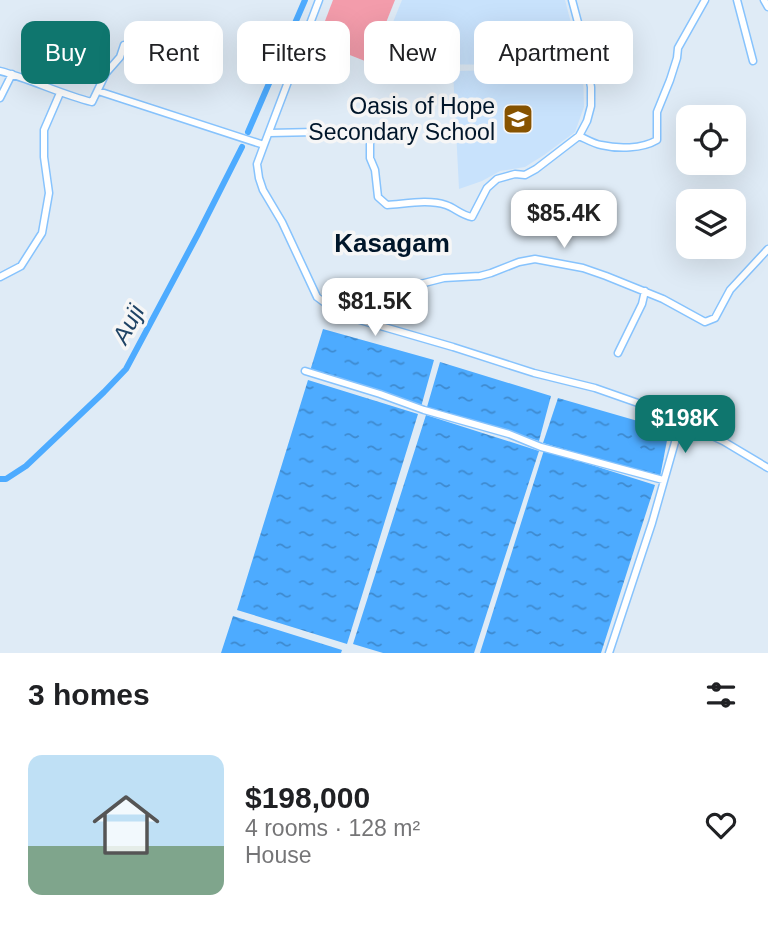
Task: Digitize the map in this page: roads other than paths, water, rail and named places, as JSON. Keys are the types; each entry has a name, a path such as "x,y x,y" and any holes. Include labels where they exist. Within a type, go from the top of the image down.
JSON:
{"street":[{"path":"319,0 257,168 263,190 286,229 317,297 346,316 534,373 594,388 655,409 723,441 768,468"},
{"path":"269,132 367,132 370,135 370,158 375,170 378,197 387,205 433,202 448,205 469,217 474,215 487,188 497,179 515,174 525,175 536,169 579,136 587,121 591,106 591,87 572,0"},
{"path":"579,136 600,145 627,148 651,144 657,140 657,111 678,48 705,0"},
{"path":"737,0 753,61"},
{"path":"764,0 768,7"},
{"path":"0,71 92,102 106,73 120,57 124,45"},
{"path":"0,98 12,74"},
{"path":"98,91 264,145"},
{"path":"0,277 21,266 41,236 49,193 44,157 44,130 60,93"},
{"path":"355,318 367,298 435,279 491,274 535,258 583,268 645,291 701,321 710,321 720,311 730,289 768,249"},
{"path":"618,353 645,291"},
{"path":"305,371 424,410 509,434 541,447 663,480"},
{"path":"609,653 652,523 681,421"}],"water":[{"path":"323,329 434,360 421,407 310,371"},
{"path":"440,362 551,396 539,441 427,407"},
{"path":"308,380 418,414 347,644 237,610"},
{"path":"558,398 669,430 660,477 543,443"},
{"path":"426,415 539,451 474,653 383,653 353,644"},
{"path":"544,450 655,485 601,653 480,653"},
{"path":"233,616 342,650 341,653 221,653"}],"waterway":[{"name":"Auji","path":"248,132 305,0"},
{"name":"Auji","path":"0,479 6,479 26,466 126,369 242,147"}],"place":[{"name":"Oasis of Hope Secondary School","path":"518,119"}],"district":[{"name":"Kasagam","path":"392,243"}]}
